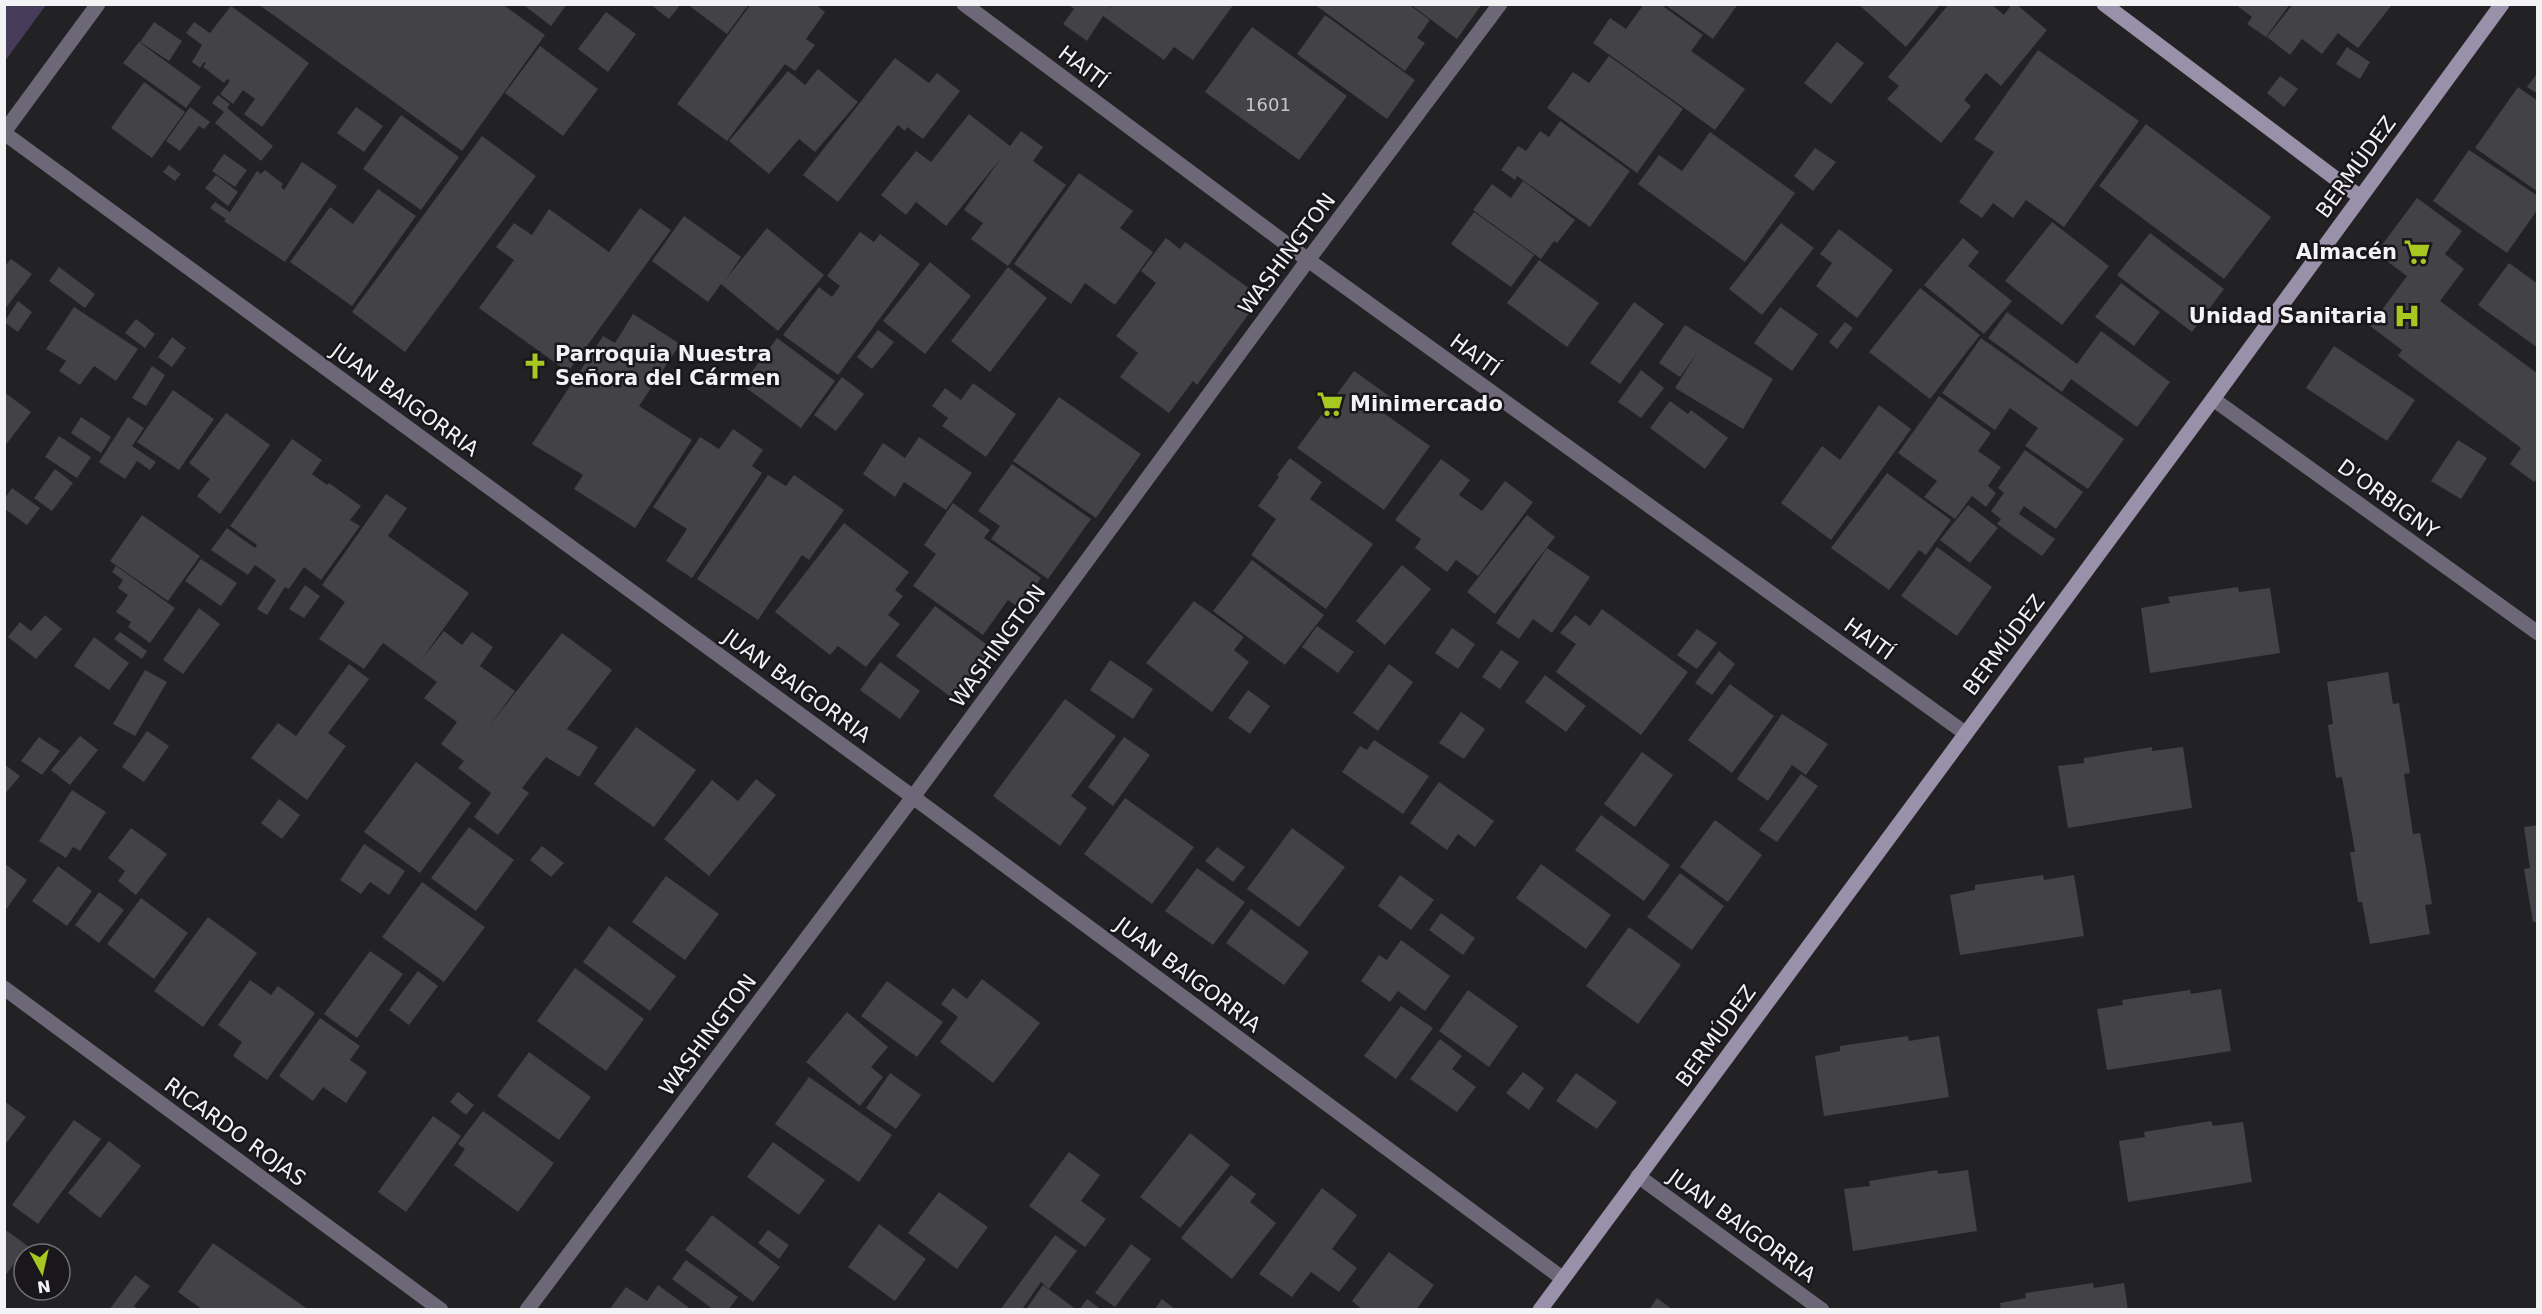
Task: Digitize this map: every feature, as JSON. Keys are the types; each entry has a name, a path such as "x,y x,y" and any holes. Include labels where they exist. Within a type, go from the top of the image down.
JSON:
{"main road":[{"path":"2104,4 2360,197"},
{"name":"BERMÚDEZ","path":"1540,1310 2502,4"}],"street":[{"path":"4,132 98,4"},
{"name":"HAITÍ","path":"964,4 1308,260 1965,733"},
{"name":"WASHINGTON","path":"527,1310 913,797 1308,260 1500,4"},
{"name":"JUAN BAIGORRIA","path":"4,132 913,797 1562,1278"},
{"name":"D'ORBIGNY","path":"2213,399 2538,633"},
{"name":"RICARDO ROJAS","path":"4,988 441,1310"},
{"name":"JUAN BAIGORRIA","path":"1638,1176 1822,1310"}],"shaded area":[{"path":"4,5 46,5 5,61"}],"building":[{"path":"258,4 502,4 545,35 462,151"},
{"path":"527,4 567,4 551,26 525,6"},
{"path":"650,4 681,4 669,19"},
{"path":"687,4 749,4 727,34"},
{"path":"751,4 815,4 825,12 806,39 815,45 795,71 785,64 727,141 677,104"},
{"path":"1068,4 1112,4 1107,12 1113,4 1234,4 1193,60 1174,47 1164,60 1103,16 1087,41 1063,24 1074,9"},
{"path":"1314,4 1408,4 1430,20 1417,38 1425,43 1405,71"},
{"path":"1410,4 1482,4 1457,39"},
{"path":"1644,4 1660,4 1703,35 1691,51 1745,89 1715,130 1593,43 1610,18 1626,29"},
{"path":"1664,4 1738,4 1713,39"},
{"path":"1858,4 1941,4 1906,47"},
{"path":"1949,4 1991,4 2004,15 2012,4 2016,4 2047,30 2001,86 1986,73 1964,100 1971,106 1941,143 1887,99 1899,86 1888,77"},
{"path":"2235,4 2290,4 2266,37 2247,24 2252,17"},
{"path":"2293,4 2389,4 2391,6 2358,48 2338,33 2322,54 2302,39 2290,55 2267,37"},
{"path":"231,6 309,63 262,127 244,114 255,99 243,90 233,104 220,94 230,81 227,79 224,83 203,67 206,63 204,62 200,68 192,62 202,45 186,33 194,22 210,33"},
{"path":"606,12 636,34 608,72 578,49"},
{"path":"1325,15 1415,80 1387,119 1297,54"},
{"path":"154,22 182,41 169,61 140,42"},
{"path":"1252,27 1347,96 1299,160 1205,92"},
{"path":"139,42 201,87 186,108 123,63"},
{"path":"1837,42 1864,63 1831,104 1804,83"},
{"path":"540,46 598,89 563,136 505,93"},
{"path":"2347,47 2370,62 2360,79 2336,64"},
{"path":"2038,50 2139,121 2064,227 2026,200 2013,218 1993,203 1982,218 1959,202 1994,152 1974,139"},
{"path":"1609,56 1683,109 1637,173 1547,108 1573,72 1589,83"},
{"path":"895,58 929,83 937,73 960,91 923,139 907,127 905,131 898,125 838,202 803,175"},
{"path":"818,69 858,102 815,152 799,139 769,174 729,141 788,71 805,85"},
{"path":"2538,72 2538,94 2527,87"},
{"path":"2280,76 2298,89 2284,107 2267,93"},
{"path":"144,82 185,112 152,158 111,128"},
{"path":"2518,87 2538,101 2538,192 2475,148"},
{"path":"218,95 230,104 227,108 273,146 261,161 215,123 224,112 212,103"},
{"path":"190,107 210,122 204,129 199,126 180,151 166,141"},
{"path":"356,107 383,126 364,152 337,133"},
{"path":"969,114 1010,146 1021,131 1043,147 1033,161 1066,185 1008,266 971,239 983,223 964,210 1001,158 946,226 916,202 906,215 881,195 916,151 931,162"},
{"path":"401,115 459,157 421,210 363,169"},
{"path":"1560,121 1630,171 1590,227 1517,176 1515,180 1501,170 1518,146 1526,151 1540,131 1549,137"},
{"path":"2146,124 2271,217 2224,279 2099,186"},
{"path":"1710,132 1795,193 1745,262 1638,184 1659,155 1682,171"},
{"path":"482,136 536,176 405,352 352,312"},
{"path":"1815,148 1836,162 1813,191 1794,176"},
{"path":"2469,150 2538,196 2538,209 2507,253 2433,201"},
{"path":"224,154 247,170 235,187 212,171"},
{"path":"302,162 337,186 285,262 224,221 226,219 210,208 215,202 230,212 257,171 261,174 265,170 283,184 281,187 284,190"},
{"path":"169,165 181,174 175,181 163,172"},
{"path":"1079,173 1133,211 1120,228 1153,252 1115,305 1085,283 1071,304 1014,264"},
{"path":"216,175 238,192 228,206 205,188"},
{"path":"1523,181 1575,220 1557,243 1554,241 1541,259 1473,210 1492,184 1511,198"},
{"path":"378,189 416,216 352,306 290,262 330,207 353,224"},
{"path":"2417,198 2462,231 2445,254 2464,269 2440,301 2538,374 2538,478 2534,482 2510,464 2521,448 2398,356 2402,350 2370,326 2407,276 2376,253"},
{"path":"640,208 671,230 568,372 479,308 514,260 496,247 514,223 532,235 549,209 609,252"},
{"path":"1474,212 1534,255 1511,287 1451,244"},
{"path":"684,216 741,257 725,280 767,228 824,275 778,331 721,284 708,302 652,261"},
{"path":"2052,222 2109,266 2062,325 2005,281"},
{"path":"1781,223 1814,248 1762,315 1729,289"},
{"path":"1839,229 1893,270 1857,318 1816,286 1832,263 1820,254"},
{"path":"860,232 874,242 880,234 920,264 838,375 783,335 819,287 832,297 840,286 827,276"},
{"path":"2150,233 2224,289 2192,332 2117,275"},
{"path":"1166,238 1180,249 1185,242 1261,297 1197,385 1193,381 1169,413 1120,377 1138,353 1116,336 1156,283 1141,271"},
{"path":"1963,238 1979,252 1968,266 2012,301 1984,334 1924,285"},
{"path":"11,259 32,274 4,310 4,267"},
{"path":"1539,260 1599,303 1567,347 1507,303"},
{"path":"930,262 971,296 925,354 883,321"},
{"path":"2509,263 2538,284 2538,348 2478,305"},
{"path":"59,267 95,294 85,308 49,281"},
{"path":"1008,267 1047,298 990,372 951,341"},
{"path":"2121,283 2160,312 2134,346 2095,317"},
{"path":"1920,288 1980,335 1930,399 1869,352"},
{"path":"18,301 32,312 18,332 4,322"},
{"path":"1634,302 1664,324 1620,384 1590,363"},
{"path":"74,307 138,349 116,381 94,366 80,385 59,371 66,361 46,349"},
{"path":"1780,307 1818,334 1792,371 1754,343"},
{"path":"2007,312 2077,364 2101,331 2170,382 2137,427 2071,379 2062,392 1988,338"},
{"path":"633,314 680,344 639,406 692,440 635,528 574,489 583,475 532,444 603,336 615,343"},
{"path":"136,319 155,334 145,348 125,333"},
{"path":"1845,322 1853,328 1837,349 1829,342"},
{"path":"1685,325 1773,379 1743,429 1675,388 1697,353 1680,377 1659,363"},
{"path":"878,330 894,342 872,369 857,357"},
{"path":"172,337 186,348 172,367 158,357"},
{"path":"777,338 835,381 801,428 742,385"},
{"path":"1981,338 2124,439 2088,489 2025,446 2038,428 2010,408 1995,430 1942,393"},
{"path":"2334,346 2415,400 2387,441 2306,388"},
{"path":"152,366 165,375 146,406 132,398"},
{"path":"1641,370 1664,388 1641,418 1618,402"},
{"path":"1354,371 1392,398 1382,412 1430,446 1384,510 1297,448"},
{"path":"842,377 864,394 836,431 814,415"},
{"path":"973,383 1016,414 986,457 942,426 948,418 932,406 945,388 961,400"},
{"path":"173,390 214,419 179,470 137,442"},
{"path":"4,392 31,412 4,447"},
{"path":"1939,396 1991,433 1978,451 2001,467 1988,486 1996,493 1986,507 1972,496 1955,519 1924,497 1937,481 1898,453"},
{"path":"1059,397 1141,454 1096,518 1013,461"},
{"path":"1670,401 1688,414 1691,410 1728,438 1705,469 1650,428"},
{"path":"1879,405 1911,429 1831,540 1781,503 1822,446 1840,460"},
{"path":"226,413 270,445 220,514 197,496 210,479 189,463"},
{"path":"81,417 111,437 101,453 71,433"},
{"path":"128,417 144,428 132,446 156,462 150,470 137,461 125,479 99,462"},
{"path":"733,429 763,450 752,466 762,473 692,578 666,561 687,529 653,507 700,437 719,449"},
{"path":"59,436 91,457 77,478 45,457"},
{"path":"919,437 972,473 946,510 904,482 895,497 863,474 883,443 905,458"},
{"path":"292,439 322,460 312,474 361,506 350,520 360,526 321,580 304,567 289,589 285,587 267,615 257,609 276,580 255,565 248,575 211,550 227,528 255,548 257,545 230,526"},
{"path":"2458,440 2487,458 2461,499 2431,481"},
{"path":"2025,450 2083,492 2056,529 2024,506 2019,514 2055,539 2042,556 1997,524 2001,519 1991,511 2004,493 1998,488"},
{"path":"1290,458 1322,482 1310,499 1373,544 1326,609 1251,555 1276,519 1258,506"},
{"path":"1441,459 1470,480 1459,495 1482,511 1505,481 1533,502 1478,576 1456,560 1447,572 1415,548 1421,539 1395,520"},
{"path":"1012,464 1091,519 1048,579 991,539 1000,526 978,511"},
{"path":"55,469 73,483 52,511 34,498"},
{"path":"1887,473 1951,520 1926,555 1919,550 1889,590 1831,548"},
{"path":"768,475 786,486 794,475 844,510 809,560 802,555 758,620 697,579"},
{"path":"12,488 40,508 27,525 5,509 5,498"},
{"path":"386,494 407,508 388,536 469,593 421,660 444,631 462,645 472,632 493,647 480,666 515,691 490,725 562,633 612,670 567,729 598,747 579,777 546,757 522,788 529,793 498,835 474,817 491,793 458,768 464,761 441,744 457,722 424,698 437,682 383,643 364,669 319,639 345,602 322,585"},
{"path":"953,503 990,530 984,538 1041,578 1020,608 1008,600 983,635 913,586 936,554 924,545"},
{"path":"1968,505 1998,528 1970,563 1940,540"},
{"path":"142,515 200,556 168,601 110,561"},
{"path":"1527,515 1555,537 1495,614 1467,592"},
{"path":"844,523 909,572 895,590 903,596 888,615 900,624 866,667 838,646 830,655 775,612"},
{"path":"1937,547 1992,587 1957,636 1901,596"},
{"path":"1547,548 1590,577 1552,633 1533,619 1519,639 1496,623"},
{"path":"201,559 237,583 221,606 185,581"},
{"path":"1252,560 1324,615 1285,665 1213,611"},
{"path":"1402,565 1431,589 1385,645 1356,621"},
{"path":"116,566 175,608 150,643 128,627 131,622 116,612 128,595 118,588 123,580 112,572"},
{"path":"305,585 320,596 304,618 289,609"},
{"path":"2238,587 2239,592 2270,588 2280,653 2150,673 2141,608 2170,603 2168,597"},
{"path":"1194,601 1244,637 1234,650 1249,662 1212,712 1146,663"},
{"path":"935,606 994,650 956,701 896,656"},
{"path":"199,608 220,624 183,674 163,660"},
{"path":"1602,609 1688,672 1641,735 1556,672 1576,644 1560,633 1575,615 1590,626"},
{"path":"45,615 62,629 36,659 8,637 20,622 31,631"},
{"path":"1317,626 1354,652 1338,673 1302,647"},
{"path":"1452,628 1475,644 1458,669 1435,653"},
{"path":"1697,629 1717,643 1697,669 1677,655"},
{"path":"120,632 147,651 142,659 114,639"},
{"path":"94,637 129,663 109,690 74,666"},
{"path":"1501,650 1519,662 1500,689 1482,677"},
{"path":"1719,651 1735,664 1712,695 1695,683"},
{"path":"1110,660 1153,689 1133,719 1090,690"},
{"path":"880,662 920,691 900,719 860,690"},
{"path":"349,664 369,679 328,733 346,746 307,800 251,758 278,723 296,736"},
{"path":"1389,664 1413,682 1378,731 1353,713"},
{"path":"145,670 167,682 135,736 113,724"},
{"path":"2388,672 2393,704 2399,703 2410,773 2404,774 2413,834 2420,833 2432,904 2425,905 2430,934 2370,944 2362,902 2358,902 2350,852 2355,852 2342,777 2336,778 2328,725 2333,724 2327,682"},
{"path":"1545,675 1586,706 1566,732 1525,702"},
{"path":"1730,684 1774,716 1732,773 1688,740"},
{"path":"1248,690 1270,706 1250,734 1228,718"},
{"path":"1065,699 1116,736 1071,796 1087,808 1060,846 993,796"},
{"path":"1461,712 1485,729 1464,759 1439,743"},
{"path":"1782,714 1828,744 1806,775 1792,765 1768,801 1737,779"},
{"path":"636,727 696,770 654,827 594,784"},
{"path":"147,731 169,746 144,782 122,767"},
{"path":"80,736 98,750 70,785 51,770"},
{"path":"39,737 60,751 42,775 21,761"},
{"path":"1124,737 1150,755 1113,806 1088,787"},
{"path":"1374,740 1429,776 1403,814 1342,772 1360,746 1367,750"},
{"path":"2152,747 2152,751 2183,747 2192,808 2068,828 2058,766 2084,763 2084,758"},
{"path":"1642,752 1673,775 1635,827 1604,804"},
{"path":"416,762 471,803 420,873 364,832"},
{"path":"4,764 20,776 4,795"},
{"path":"1801,774 1818,786 1777,842 1759,830"},
{"path":"756,779 776,795 709,876 664,839 712,780 738,801"},
{"path":"1439,782 1494,821 1475,847 1458,834 1447,850 1410,823"},
{"path":"72,790 106,812 80,851 73,847 66,858 39,841"},
{"path":"1125,798 1194,847 1152,904 1084,854"},
{"path":"279,799 300,815 282,839 261,823"},
{"path":"1601,815 1670,865 1644,901 1575,850"},
{"path":"1715,820 1762,855 1728,902 1680,867"},
{"path":"2538,825 2538,922 2533,922 2524,869 2530,868 2524,827"},
{"path":"469,827 514,860 476,911 431,878"},
{"path":"131,828 167,854 136,895 118,881 125,871 108,858"},
{"path":"1292,828 1345,867 1299,927 1247,889"},
{"path":"364,844 405,871 389,895 370,882 361,894 340,880"},
{"path":"542,846 564,863 551,877 530,860"},
{"path":"1217,847 1245,867 1233,882 1205,861"},
{"path":"5,864 27,880 5,911"},
{"path":"1541,864 1611,915 1586,949 1516,898"},
{"path":"58,866 92,891 67,926 32,901"},
{"path":"1197,868 1245,902 1213,945 1165,911"},
{"path":"1680,873 1724,906 1692,950 1647,917"},
{"path":"1400,875 1434,900 1411,930 1378,906"},
{"path":"2043,875 2044,880 2074,875 2084,936 1960,955 1950,895 1975,890 1975,885"},
{"path":"666,876 719,914 685,960 632,922"},
{"path":"422,882 485,927 444,982 382,937"},
{"path":"99,892 124,910 99,943 75,925"},
{"path":"141,898 188,933 154,979 107,944"},
{"path":"1251,909 1309,952 1284,985 1226,943"},
{"path":"1441,913 1475,938 1463,955 1429,930"},
{"path":"208,917 257,953 203,1027 154,991"},
{"path":"609,926 676,976 650,1011 583,962"},
{"path":"1629,927 1681,965 1638,1024 1586,986"},
{"path":"1401,940 1450,976 1425,1011 1398,991 1390,1002 1361,981 1379,955 1387,960"},
{"path":"370,951 403,974 357,1038 324,1014"},
{"path":"575,968 644,1019 606,1071 537,1021"},
{"path":"418,971 438,986 409,1025 389,1010"},
{"path":"982,979 1040,1023 993,1083 940,1042 958,1017 941,1004 953,988 967,999"},
{"path":"250,980 271,995 278,986 315,1013 267,1080 233,1056 242,1042 218,1025"},
{"path":"887,981 943,1022 917,1057 861,1016"},
{"path":"2221,989 2231,1051 2107,1070 2097,1009 2123,1005 2122,1000 2190,990 2191,994"},
{"path":"1468,990 1518,1026 1489,1067 1439,1031"},
{"path":"1401,1006 1433,1028 1396,1079 1364,1056"},
{"path":"847,1012 888,1047 871,1067 883,1077 860,1106 806,1062"},
{"path":"320,1018 360,1046 350,1060 367,1072 346,1103 323,1087 313,1101 279,1076"},
{"path":"1908,1036 1909,1041 1939,1036 1949,1097 1824,1116 1815,1056 1840,1051 1840,1046"},
{"path":"1440,1039 1462,1056 1452,1069 1476,1087 1457,1112 1410,1079"},
{"path":"529,1052 591,1097 559,1140 497,1096"},
{"path":"1523,1072 1544,1088 1529,1110 1506,1093"},
{"path":"890,1073 921,1095 896,1129 866,1108"},
{"path":"1576,1073 1617,1102 1597,1129 1556,1101"},
{"path":"809,1077 892,1135 859,1182 775,1124"},
{"path":"458,1092 474,1105 466,1115 450,1102"},
{"path":"4,1101 26,1117 4,1146"},
{"path":"483,1111 554,1163 518,1212 454,1165 465,1149 458,1144"},
{"path":"433,1116 461,1136 406,1212 378,1192"},
{"path":"74,1120 101,1139 38,1224 12,1205"},
{"path":"2211,1121 2213,1126 2243,1122 2252,1182 2128,1202 2119,1141 2145,1137 2144,1132"},
{"path":"1190,1133 1230,1165 1180,1228 1140,1197"},
{"path":"109,1141 141,1166 100,1218 68,1193"},
{"path":"773,1142 825,1180 799,1215 747,1177"},
{"path":"1069,1152 1100,1175 1081,1201 1106,1219 1085,1247 1029,1206"},
{"path":"1937,1170 1938,1174 1968,1170 1977,1231 1853,1251 1844,1189 1870,1186 1869,1181"},
{"path":"1231,1175 1256,1194 1250,1202 1276,1223 1232,1279 1181,1238"},
{"path":"1322,1188 1357,1215 1332,1249 1357,1268 1339,1292 1311,1272 1292,1297 1259,1274"},
{"path":"939,1192 988,1227 957,1269 908,1233"},
{"path":"712,1215 780,1267 753,1302 685,1250"},
{"path":"879,1224 926,1259 895,1301 848,1267"},
{"path":"4,1229 22,1242 12,1242 12,1267 4,1277"},
{"path":"768,1230 789,1245 779,1259 758,1243"},
{"path":"1055,1235 1077,1251 1049,1289 1041,1282 1023,1308 1025,1310 1000,1310"},
{"path":"213,1243 309,1310 203,1310 178,1292"},
{"path":"1131,1244 1151,1259 1115,1307 1095,1293"},
{"path":"1389,1252 1434,1285 1416,1310 1363,1310 1352,1301"},
{"path":"686,1260 738,1297 728,1310 714,1310 672,1279"},
{"path":"135,1275 150,1286 134,1306 139,1310 109,1310"},
{"path":"2093,1283 2094,1288 2124,1283 2128,1310 2001,1310 2000,1303 2026,1298 2025,1293"},
{"path":"658,1285 692,1310 609,1310 626,1287 647,1301"},
{"path":"1043,1285 1077,1310 1027,1308"},
{"path":"1657,1298 1673,1310 1649,1310"},
{"path":"1087,1299 1102,1310 1079,1310"},
{"path":"1162,1299 1176,1310 1154,1310"}],"place":[{"name":"Almacén","path":"2417,252"},
{"name":"Unidad Sanitaria","path":"2407,316"},
{"name":"Parroquia Nuestra Señora del Cármen","path":"535,366"},
{"name":"Minimercado","path":"1330,404"}]}
